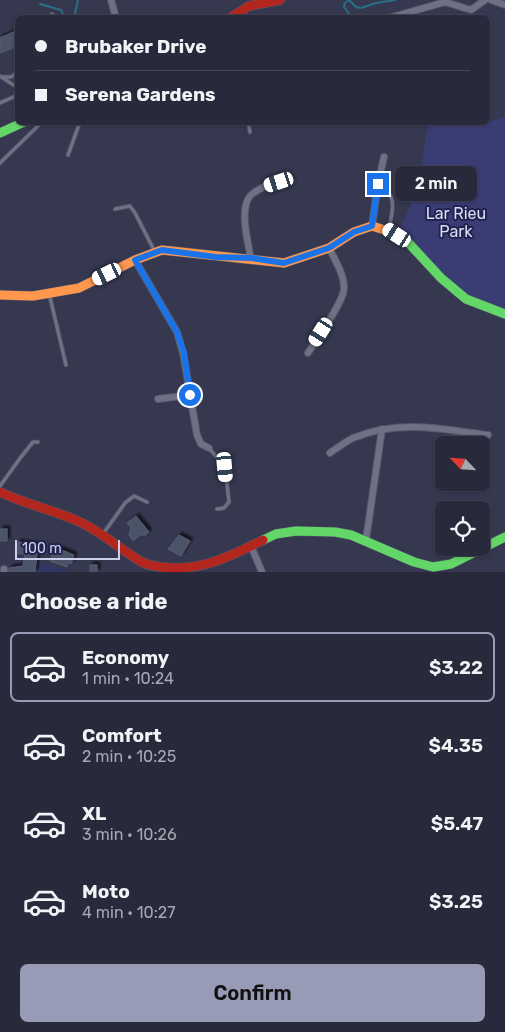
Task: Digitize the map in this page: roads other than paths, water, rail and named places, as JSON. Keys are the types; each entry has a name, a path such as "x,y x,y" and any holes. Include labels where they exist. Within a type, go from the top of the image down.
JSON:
{"street":[{"path":"111,0 115,15"},
{"path":"235,15 249,6 280,0"},
{"path":"400,15 445,2 471,10 485,0"},
{"path":"491,0 505,4"},
{"path":"0,133 17,125"},
{"path":"372,226 384,157"},
{"path":"251,258 244,212 249,197 263,187 279,182"},
{"path":"0,295 33,296 79,288 135,260 162,250 284,263 329,248 354,232 372,226 388,230 404,238 441,278 466,299 505,314"},
{"path":"308,353 337,308 344,290 339,268 329,248"},
{"path":"135,260 177,332 184,353 197,435 201,444 209,448"},
{"path":"158,399 190,395"},
{"path":"330,453 351,439 382,429 423,426 488,436"},
{"path":"366,540 382,429"},
{"path":"0,492 21,502 64,516 103,535 140,562 175,570 212,564 276,534 296,532 335,532 351,535 414,562 433,567 451,564 505,537"},
{"path":"251,546 262,572"}],"lane":[{"path":"0,76 10,77 15,74"},
{"path":"0,76 15,86"},
{"path":"0,103 15,96"},
{"path":"0,163 39,125"},
{"path":"68,155 79,125"},
{"path":"249,125 250,132"},
{"path":"378,184 386,188 391,195 394,205 388,230"},
{"path":"115,209 130,206 156,252"},
{"path":"48,293 66,364"},
{"path":"0,486 20,456 33,442 38,442"},
{"path":"209,448 225,467 229,502 224,508 217,509"},
{"path":"103,535 125,503 134,496 147,502"}],"waterway":[{"path":"75,15 78,0"},
{"path":"349,0 356,7 361,8 395,0"},
{"path":"349,0 345,3 344,7 350,15"},
{"path":"40,4 61,10 64,15"}],"park label":[{"name":"Lar Rieu Park","path":"456,222"}]}
